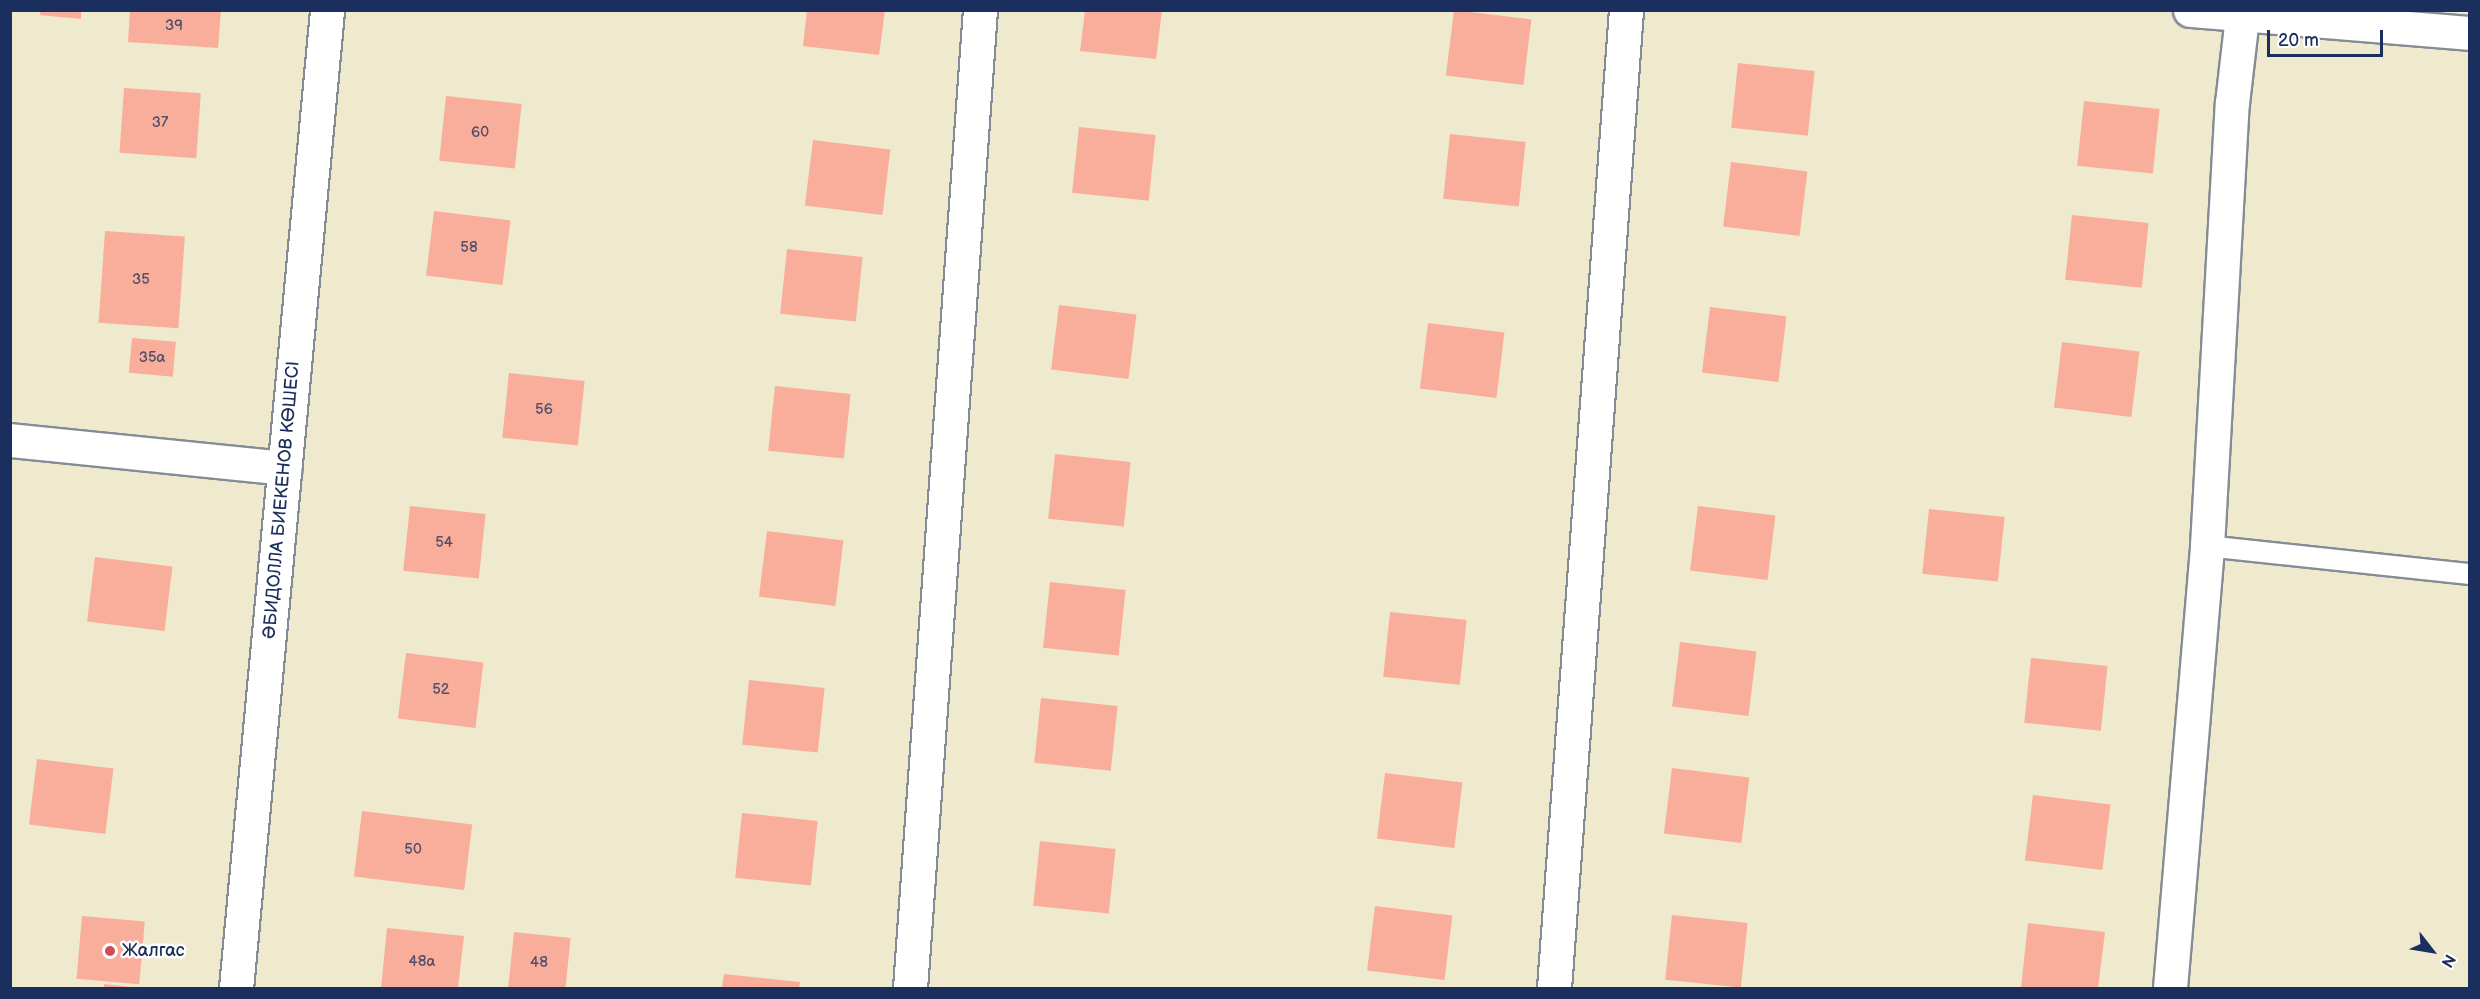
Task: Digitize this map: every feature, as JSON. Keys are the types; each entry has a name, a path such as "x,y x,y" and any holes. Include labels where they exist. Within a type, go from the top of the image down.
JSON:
{"street":[{"name":"ӘБИДОЛЛА БИЕКЕНОВ КӨШЕСІ","path":"237,988 327,10"},
{"path":"910,988 980,10"},
{"path":"1554,988 1626,10"},
{"path":"2190,10 2242,17 2469,33"},
{"path":"2170,988 2207,546 2232,103 2242,17"},
{"path":"10,440 285,468"}],"lane":[{"path":"2207,546 2469,574"}],"building":[{"path":"41,10 81,10 81,19 40,15"},
{"path":"130,10 221,10 218,48 128,42"},
{"path":"807,10 885,10 879,55 803,46"},
{"path":"1085,10 1162,10 1156,59 1080,51"},
{"path":"1454,10 1531,20 1523,85 1446,76"},
{"path":"1738,63 1815,71 1808,136 1731,128"},
{"path":"124,88 201,93 196,158 119,153"},
{"path":"446,96 522,104 515,169 439,161"},
{"path":"2084,101 2160,109 2153,174 2077,166"},
{"path":"1079,127 1156,135 1149,201 1072,193"},
{"path":"1450,134 1526,142 1519,207 1443,199"},
{"path":"813,140 890,150 882,215 805,206"},
{"path":"1731,162 1807,171 1800,236 1723,227"},
{"path":"434,211 510,220 503,285 426,276"},
{"path":"2072,215 2149,223 2142,288 2065,280"},
{"path":"105,231 185,237 178,328 99,323"},
{"path":"787,249 863,257 856,322 780,314"},
{"path":"1059,305 1136,315 1128,379 1051,370"},
{"path":"1710,307 1786,316 1778,382 1702,373"},
{"path":"1428,323 1504,332 1496,398 1420,389"},
{"path":"132,338 176,342 173,377 129,373"},
{"path":"2062,342 2139,352 2131,417 2054,408"},
{"path":"509,373 585,381 578,446 502,438"},
{"path":"775,386 851,394 844,459 768,451"},
{"path":"1055,454 1131,462 1124,527 1048,519"},
{"path":"410,506 486,514 479,579 403,571"},
{"path":"1698,506 1775,516 1767,580 1690,571"},
{"path":"1929,509 2005,517 1998,582 1922,574"},
{"path":"767,531 843,540 835,606 759,597"},
{"path":"95,557 172,567 164,631 87,622"},
{"path":"1050,582 1126,590 1119,656 1043,648"},
{"path":"1390,612 1467,620 1460,685 1383,677"},
{"path":"1680,642 1756,651 1749,716 1672,707"},
{"path":"406,653 483,663 475,728 398,719"},
{"path":"2031,658 2108,666 2101,731 2024,723"},
{"path":"749,680 825,688 818,753 742,745"},
{"path":"1041,698 1118,706 1111,771 1034,763"},
{"path":"37,759 113,768 105,834 29,825"},
{"path":"1672,768 1749,778 1741,843 1664,834"},
{"path":"1385,773 1462,783 1454,848 1377,839"},
{"path":"2033,795 2110,805 2102,870 2025,861"},
{"path":"362,811 472,825 464,890 354,877"},
{"path":"742,813 818,821 811,886 735,878"},
{"path":"1040,841 1116,849 1109,914 1033,906"},
{"path":"1375,906 1452,916 1444,980 1367,971"},
{"path":"1672,915 1748,923 1741,988 1665,980"},
{"name":"Жалгас","path":"82,916 145,921 139,984 77,979"},
{"path":"2028,923 2105,932 2098,988 2021,988"},
{"path":"387,928 464,936 458,988 381,988"},
{"path":"514,932 571,938 565,988 508,988"},
{"path":"724,974 800,982 799,988 722,988"},
{"path":"104,984 131,987 131,988 104,988"}],"place":[{"name":"Жалгас","path":"110,951"}]}
